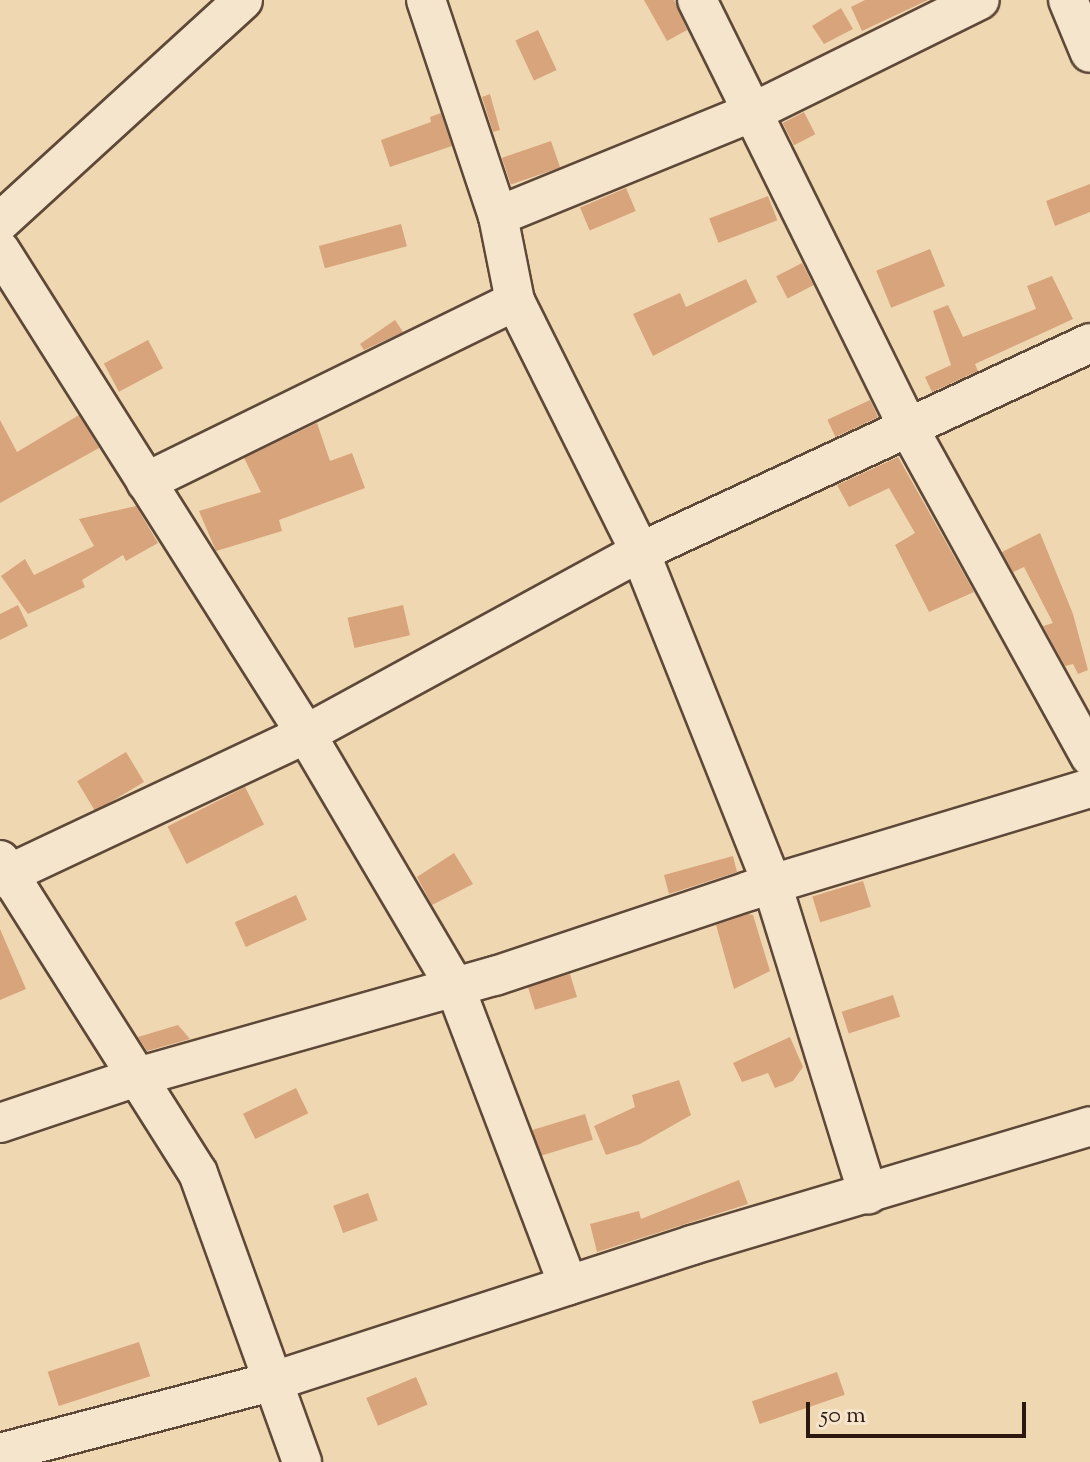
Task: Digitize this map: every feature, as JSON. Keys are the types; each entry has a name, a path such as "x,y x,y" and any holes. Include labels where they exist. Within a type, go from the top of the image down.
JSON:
{"street":[{"path":"0,222 243,0"},
{"path":"426,0 498,216 515,301 640,552 772,884 868,1195"},
{"path":"697,0 907,425 1090,757"},
{"path":"498,216 751,113 980,0"},
{"path":"1068,0 1090,53"},
{"path":"0,250 306,734 455,987 568,1285"},
{"path":"146,482 515,301"},
{"path":"302,1462 198,1173 2,871 306,734 640,552 907,425 1090,343"},
{"path":"0,1123 137,1077 455,987 772,884 1090,788"},
{"path":"0,1453 274,1381 568,1285 1090,1126"}],"building":[{"path":"644,0 674,0 687,30 667,41"},
{"path":"865,0 928,0 862,31 851,7"},
{"path":"841,8 853,29 824,44 812,26"},
{"path":"538,30 557,70 534,80 515,41"},
{"path":"490,94 500,130 493,132 482,97"},
{"path":"804,112 815,134 794,145 783,123"},
{"path":"441,113 452,146 390,167 381,140 431,122 430,117"},
{"path":"551,141 560,167 511,184 502,158"},
{"path":"1090,184 1090,212 1055,226 1046,201"},
{"path":"626,188 636,211 590,231 580,208"},
{"path":"768,196 777,220 719,243 709,219"},
{"path":"401,224 407,246 325,268 319,246"},
{"path":"930,249 945,286 891,308 876,271"},
{"path":"802,263 813,285 788,298 776,276"},
{"path":"1052,276 1073,319 975,364 978,371 932,392 925,377 951,365 933,311 948,305 963,337 1036,309 1027,286"},
{"path":"746,279 757,302 653,356 633,314 680,293 686,307"},
{"path":"395,320 403,332 364,350 360,344"},
{"path":"148,340 163,368 119,392 104,363"},
{"path":"870,400 878,417 835,437 827,420"},
{"path":"79,415 99,448 0,503 0,420 17,452"},
{"path":"317,423 330,461 352,453 365,488 279,520 282,531 216,551 199,511 261,492 244,458"},
{"path":"898,457 974,592 929,612 895,545 915,533 889,488 849,507 837,485"},
{"path":"136,506 158,543 126,561 123,555 82,580 85,587 28,614 1,576 25,559 34,575 94,546 79,519"},
{"path":"1040,533 1073,614 1088,670 1078,674 1073,664 1065,666 1043,626 1053,623 1024,567 1013,572 1002,552"},
{"path":"18,605 28,626 0,640 0,614"},
{"path":"403,605 410,635 354,648 347,618"},
{"path":"126,752 144,782 95,811 77,781"},
{"path":"245,787 264,824 187,864 167,826"},
{"path":"454,853 473,884 432,905 417,877"},
{"path":"733,856 737,872 669,894 664,875"},
{"path":"863,881 871,907 820,922 812,896"},
{"path":"296,895 307,920 246,947 235,922"},
{"path":"753,915 770,971 734,989 716,925"},
{"path":"0,929 26,989 0,1000"},
{"path":"570,974 577,997 535,1010 528,987"},
{"path":"893,995 900,1017 849,1034 842,1012"},
{"path":"178,1025 190,1039 147,1051 138,1037"},
{"path":"790,1037 803,1067 793,1081 775,1088 768,1073 742,1082 733,1063"},
{"path":"679,1080 691,1115 640,1144 606,1155 594,1126 635,1107 632,1095"},
{"path":"296,1088 308,1113 255,1139 243,1114"},
{"path":"585,1114 593,1140 540,1156 532,1130"},
{"path":"739,1180 748,1204 597,1252 590,1224 639,1211 641,1219"},
{"path":"368,1193 378,1220 343,1233 333,1206"},
{"path":"139,1342 150,1376 59,1406 48,1372"},
{"path":"837,1372 845,1395 760,1424 752,1401"},
{"path":"416,1377 428,1405 378,1426 366,1398"}]}
